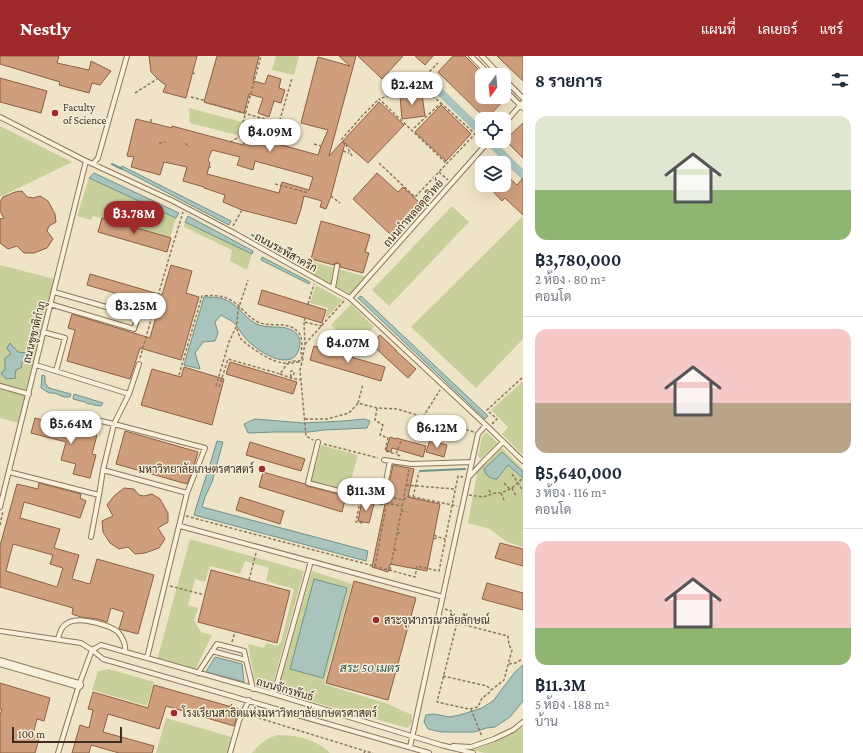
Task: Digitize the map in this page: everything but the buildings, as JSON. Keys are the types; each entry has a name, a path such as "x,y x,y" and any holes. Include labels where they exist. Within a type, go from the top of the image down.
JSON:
{"street":[{"path":"0,662 79,685"}],"lane":[{"path":"93,164 98,158 127,56"},
{"path":"471,56 483,68"},
{"path":"482,56 493,68"},
{"path":"511,86 523,98"},
{"path":"511,95 522,105 511,117"},
{"name":"ถนนระพีสาคริก","path":"0,117 86,161 173,201 350,298 523,461"},
{"name":"ถนนกำพลอดุลวิทย์","path":"350,298 483,148"},
{"name":"ถนนชูชาติกำภู","path":"0,507 86,161"},
{"path":"333,288 337,266"},
{"path":"50,304 134,328 138,316 54,292"},
{"path":"43,332 65,338 56,371"},
{"path":"90,537 103,470 114,424 129,394 139,364"},
{"path":"36,365 129,394"},
{"path":"0,386 29,394"},
{"path":"75,415 205,448 187,493 147,658"},
{"path":"410,747 478,434 486,425"},
{"path":"318,442 308,483 361,498 384,503 390,461"},
{"path":"469,477 503,442"},
{"path":"384,460 411,464 472,462"},
{"path":"103,470 187,493"},
{"path":"9,472 99,495"},
{"path":"180,526 311,560 443,597"},
{"path":"274,694 311,560"},
{"path":"58,639 62,627 72,620 90,622 107,626 117,632 126,646 126,652"},
{"name":"ถนนจักรพันธ์","path":"0,630 81,643 103,659 429,753"},
{"path":"198,673 217,644 244,651 253,689"},
{"name":"ถนนจักรพันธ์","path":"92,650 101,645 274,694 472,753"},
{"path":"58,753 79,685 92,650"},
{"path":"212,651 246,660"},
{"path":"230,753 239,721 249,700"},
{"path":"441,745 471,747 494,739 513,730 523,722"}],"path":[{"path":"230,142 240,137 261,56"},
{"path":"352,156 346,145 341,140 379,99 418,84 438,63"},
{"path":"192,73 197,74"},
{"path":"191,97 279,123 292,78"},
{"path":"135,93 157,79"},
{"path":"379,163 415,197 475,134 418,84"},
{"path":"379,99 446,164"},
{"path":"414,128 441,103"},
{"path":"159,143 165,142"},
{"path":"185,143 189,147"},
{"path":"314,144 321,146"},
{"path":"343,151 350,153"},
{"path":"438,172 452,183"},
{"path":"275,184 308,193"},
{"path":"331,196 340,203"},
{"path":"230,232 242,210"},
{"path":"139,364 182,215"},
{"path":"216,386 228,342 236,327 239,306 248,280"},
{"path":"308,304 315,282"},
{"path":"179,375 202,296 223,296 239,306 247,315 258,322 266,325 285,325 294,328 300,333 302,340 302,358 298,362 294,360 285,363 266,357 254,350 240,338 236,327"},
{"path":"305,344 345,300"},
{"path":"305,318 305,344 300,370 306,436 318,442 384,460"},
{"path":"304,322 322,326"},
{"path":"219,387 228,359 301,380"},
{"path":"280,374 287,364 298,362 302,363"},
{"path":"497,419 487,410 523,377"},
{"path":"305,420 327,419 349,413 358,404 363,384"},
{"path":"423,417 441,387"},
{"path":"358,404 377,408 397,408 478,434"},
{"path":"377,408 375,420 383,425 380,435 388,438 385,451 396,454 411,464 390,570"},
{"path":"396,454 401,441"},
{"path":"413,497 419,472"},
{"path":"512,474 523,491"},
{"path":"182,515 415,577 417,566 439,571 458,476"},
{"path":"465,494 483,498 490,494 501,493 511,489 523,478"},
{"path":"504,483 516,496"},
{"path":"406,484 455,489"},
{"path":"489,490 490,494"},
{"path":"501,493 504,500"},
{"path":"375,566 384,503 388,497 404,500 409,496 463,507"},
{"path":"361,498 356,522 363,524"},
{"path":"384,503 402,506"},
{"path":"401,512 407,512"},
{"path":"397,533 402,533"},
{"path":"434,535 445,539"},
{"path":"434,539 438,537"},
{"path":"249,580 258,546"},
{"path":"394,550 399,550"},
{"path":"165,584 205,595"},
{"path":"440,608 450,611 457,623 437,702 472,709 478,707 482,698 504,680 512,650 509,645 508,636 457,623"},
{"path":"230,647 235,632"},
{"path":"509,664 523,659"},
{"path":"443,676 487,686 491,690"},
{"path":"472,709 480,732"},
{"path":"243,713 364,752 373,753"}],"green space":[{"path":"276,56 299,56 294,75 272,70"},
{"path":"189,108 253,125 245,137 190,123"},
{"path":"0,126 72,162 0,197"},
{"path":"89,178 176,218 170,238 93,216 91,220 77,216"},
{"path":"452,206 469,222 389,306 372,290"},
{"path":"522,217 523,339 476,388 411,327"},
{"path":"185,222 252,254 247,270 230,261 232,250 184,227"},
{"path":"310,261 367,277 352,295 307,272"},
{"path":"0,265 54,279 26,390 0,384"},
{"path":"316,285 343,300 325,319 328,308 310,303"},
{"path":"351,304 374,327 354,347 331,325"},
{"path":"523,381 523,455 502,434 508,427 491,410"},
{"path":"0,386 29,394 21,424 0,418"},
{"path":"486,432 498,443 481,459 478,456 482,437"},
{"path":"321,445 358,455 348,491 311,481"},
{"path":"501,447 523,469 523,547 507,542 490,529 468,523 478,468"},
{"path":"190,539 304,571 271,691 256,687 248,644 264,648 266,643 277,646 281,642 294,589 266,581 269,568 245,561 240,574 210,566 205,582 195,579 188,605 198,608 194,620 201,632 212,635 195,670 157,660"},
{"path":"312,571 352,584 324,684 388,704 412,715 412,722 408,728 277,692"},
{"path":"109,669 154,682 147,706 92,690 98,671"},
{"path":"166,718 235,738 230,753 156,753"},
{"path":"523,727 523,753 485,753 473,750 495,742"},
{"path":"277,735 298,737 312,741 330,753 252,753 263,742"}],"water":[{"path":"122,166 231,221 229,225 120,168"},
{"path":"94,173 179,213 176,218 89,178"},
{"path":"188,216 253,251 252,254 185,222"},
{"path":"262,257 310,282 309,284 261,260"},
{"path":"361,296 488,416 485,419 358,298"},
{"path":"204,297 215,297 232,303 256,324 286,328 294,331 299,337 300,342 296,355 287,360 281,360 267,355 249,342 232,321 221,315 215,322 218,333 215,341 203,342 195,353 200,369 184,365"},
{"path":"10,343 18,352 26,353 27,356 21,364 22,367 16,370 16,378 6,379 1,373 5,370 5,358 11,354 7,348"},
{"path":"42,375 45,376 45,383 49,388 71,394 70,397 49,393 41,388"},
{"path":"74,394 103,403 101,406 88,404 73,399"},
{"path":"255,419 303,423 364,419 370,421 367,428 309,432 248,433 244,424"},
{"path":"217,441 223,442 212,482 202,507 368,551 366,561 194,515"},
{"path":"502,452 523,472 523,478 508,465 497,479 490,478 486,474 484,469"},
{"path":"314,579 347,588 323,678 290,669"},
{"path":"215,657 242,664 244,682 206,672"},
{"path":"523,665 523,701 510,717 495,727 486,728 475,732 441,732 428,729 424,722 426,715 434,714 449,717 460,715 482,708 493,701 515,672"}],"waterway":[{"path":"439,91 475,126"},
{"path":"496,148 523,175"},
{"path":"112,164 122,169"},
{"path":"252,235 282,250"},
{"path":"420,471 465,469"}],"place":[{"name":"Faculty of Science","path":"55,113"},
{"name":"มหาวิทยาลัยเกษตรศาสตร์","path":"262,469"},
{"name":"สระจุฬาภรณวลัยลักษณ์","path":"376,620"},
{"name":"โรงเรียนสาธิตแห่งมหาวิทยาลัยเกษตรศาสตร์","path":"174,713"}],"water label":[{"name":"สระ 50 เมตร","path":"370,668"}]}
